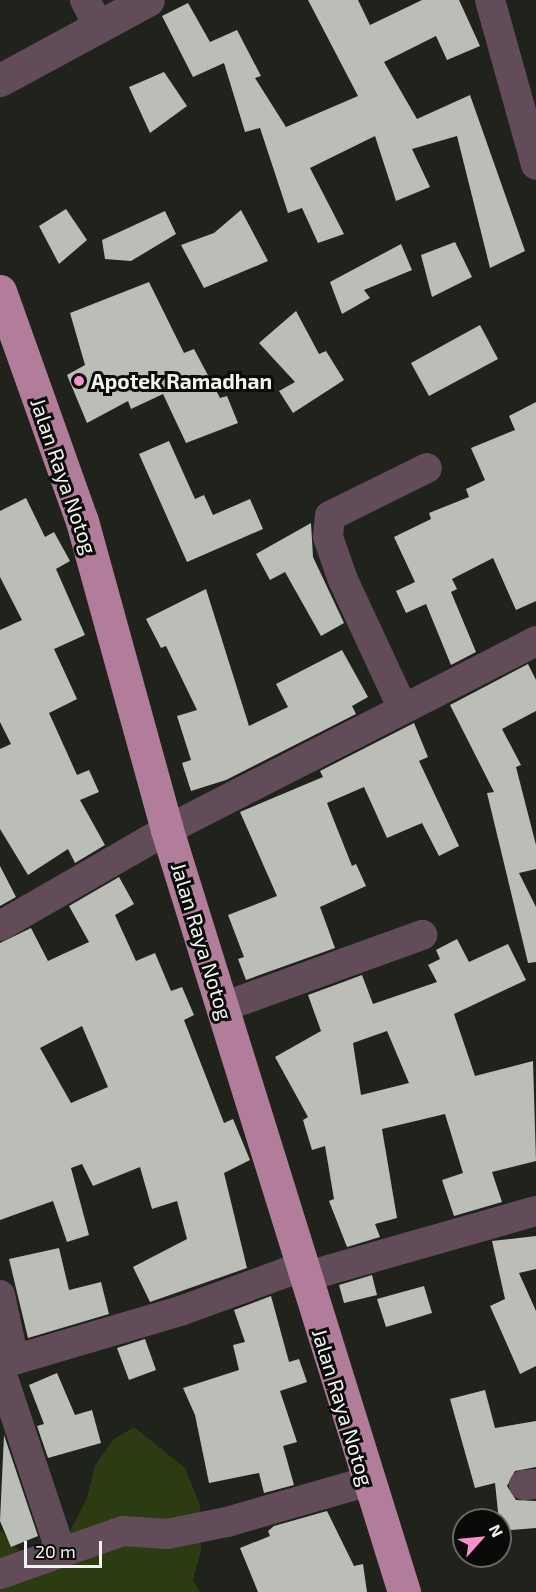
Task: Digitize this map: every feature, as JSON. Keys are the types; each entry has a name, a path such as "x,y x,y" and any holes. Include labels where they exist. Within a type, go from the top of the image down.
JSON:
{"highway":[{"name":"Jalan Raya Notog","path":"0,291 82,521 167,830 223,1007 366,1482 404,1592"}],"street":[{"path":"0,80 92,13 148,0"},
{"path":"490,0 536,165"},
{"path":"403,709 343,580 328,537 330,516 427,468"},
{"path":"0,926 167,830 536,641"},
{"path":"223,1007 422,935"},
{"path":"5,1364 302,1272 536,1212"},
{"path":"0,1294 5,1364 61,1552"},
{"path":"0,1574 123,1532 167,1534 227,1522 366,1482"}],"green space":[{"path":"134,1427 185,1468 200,1505 201,1550 193,1580 200,1592 0,1592 0,1530 36,1568 65,1541 87,1498 95,1465 114,1439"}],"building":[{"path":"308,0 358,0 370,25 422,0 459,0 480,46 447,60 436,36 384,62 417,119 470,95 525,251 490,268 457,136 412,149 430,187 396,201 375,136 310,168 344,234 318,243 302,208 288,213 260,128 245,132 224,63 193,77 162,16 188,3 210,42 237,30 261,76 255,78 286,127 358,96"},
{"path":"164,72 187,106 150,133 129,87"},
{"path":"66,209 87,240 59,264 39,226"},
{"path":"241,210 268,261 204,288 181,245 214,233"},
{"path":"165,211 176,234 131,261 105,259 102,240"},
{"path":"455,242 472,277 432,297 421,255"},
{"path":"401,244 412,270 364,290 370,298 342,314 330,282"},
{"path":"149,282 184,353 194,349 220,398 227,396 238,423 186,443 163,394 131,409 128,401 87,423 67,375 85,365 70,313"},
{"path":"296,311 319,354 326,351 344,380 293,413 279,391 295,382 259,343"},
{"path":"480,325 498,359 429,396 411,363"},
{"path":"536,402 536,601 516,610 493,558 452,579 457,589 451,592 476,652 451,665 426,604 406,613 396,591 415,582 394,537 431,519 429,513 469,497 466,489 485,480 471,448 515,430 509,416"},
{"path":"169,441 195,499 204,495 213,515 250,499 263,529 187,562 139,454"},
{"path":"26,498 45,537 54,532 70,561 56,569 85,635 54,649 77,699 49,713 77,775 89,770 99,792 80,800 105,845 75,863 68,849 28,875 0,829 0,749 11,744 0,722 0,630 22,620 0,577 0,511"},
{"path":"311,523 313,557 344,623 321,636 285,572 270,580 256,554"},
{"path":"206,589 249,726 288,707 276,684 342,650 368,697 352,706 356,714 226,780 191,791 182,763 191,760 177,716 197,710 166,646 161,648 146,619"},
{"path":"528,664 536,680 536,711 502,729 521,765 516,767 536,845 536,869 519,873 536,907 536,962 528,963 487,793 494,792 450,705"},
{"path":"414,723 428,757 419,761 459,846 439,856 422,823 387,838 364,787 327,803 352,866 356,864 366,886 320,907 335,948 246,980 238,959 244,957 228,915 277,896 240,812 323,777 320,771"},
{"path":"0,866 16,897 0,906"},
{"path":"119,877 134,904 115,915 136,961 155,953 171,991 182,987 194,1015 184,1020 224,1123 233,1119 250,1160 224,1173 247,1268 150,1302 133,1267 187,1239 177,1201 152,1209 140,1167 93,1186 82,1164 71,1168 89,1235 67,1242 53,1201 0,1220 0,943 31,928 48,961 89,942 69,906","holes":["82,1026 108,1087 71,1103 40,1048"]},
{"path":"457,939 469,962 508,944 526,980 454,1014 475,1076 533,1061 536,1161 492,1172 502,1202 454,1216 442,1180 463,1173 445,1114 382,1129 397,1218 375,1224 380,1237 347,1247 329,1201 334,1199 325,1146 312,1150 303,1120 308,1117 275,1057 321,1031 308,995 362,975 373,1004 437,982 428,965 440,959 436,950","holes":["387,1031 409,1083 361,1095 353,1043"]},
{"path":"536,1236 536,1269 519,1273 536,1311 536,1366 520,1374 490,1306 505,1299 492,1241"},
{"path":"59,1248 69,1290 101,1282 109,1314 28,1338 9,1259"},
{"path":"372,1275 377,1295 344,1303 339,1285"},
{"path":"424,1286 432,1313 386,1327 377,1299"},
{"path":"271,1296 289,1362 299,1359 307,1382 280,1391 297,1442 283,1446 294,1485 264,1493 259,1473 209,1483 195,1415 183,1388 239,1370 233,1345 245,1342 234,1310"},
{"path":"145,1339 156,1370 129,1380 117,1348"},
{"path":"57,1373 75,1415 92,1410 101,1443 48,1458 37,1426 44,1424 29,1385"},
{"path":"485,1390 495,1428 536,1421 536,1467 515,1471 507,1486 516,1500 536,1501 536,1528 512,1530 512,1508 498,1508 495,1483 475,1488 450,1399"},
{"path":"4,1435 38,1536 11,1547 0,1521"},
{"path":"327,1511 354,1566 363,1564 367,1592 258,1592 240,1548 270,1536 268,1531 274,1526"}],"place":[{"name":"Apotek Ramadhan","path":"79,381"}]}
